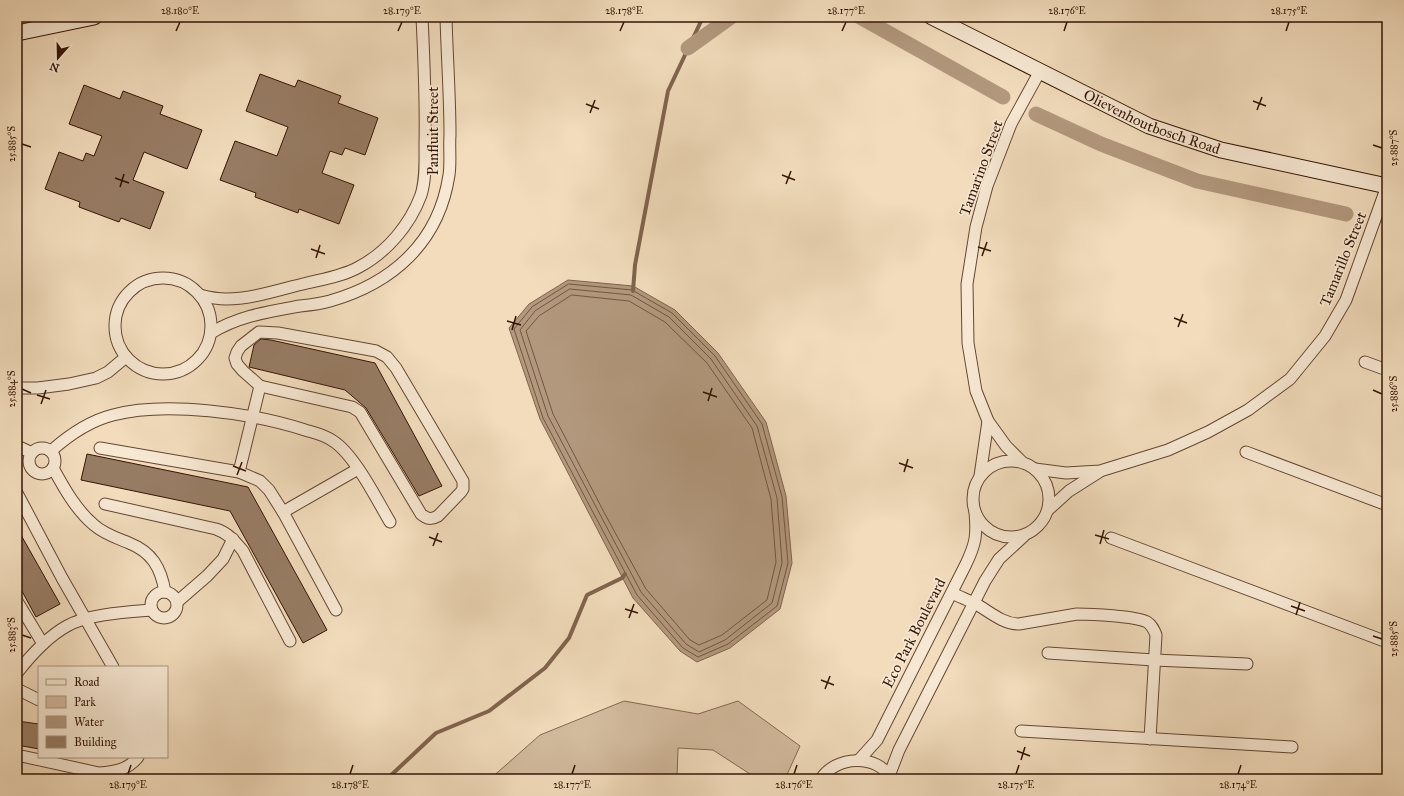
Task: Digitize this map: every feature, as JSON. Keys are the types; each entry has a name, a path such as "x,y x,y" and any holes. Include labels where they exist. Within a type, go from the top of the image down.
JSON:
{"main road":[{"path":"17,33 94,17"},
{"name":"Olievenhoutbosch Road","path":"932,17 1149,126 1221,150 1387,186"}],"street":[{"name":"Panfluit Street","path":"200,295 225,299 236,298 341,275 358,268 371,260 397,236 405,226 421,194 425,174 426,118 422,17"},
{"name":"Panfluit Street","path":"211,333 225,325 248,316 328,301 374,284 393,271 414,252 429,233 445,196 449,174 450,122 446,17"},
{"name":"Tamarino Street","path":"1023,463 1006,446 988,422 976,391 968,343 967,284 976,226 987,186 1012,124 1040,71"},
{"name":"Tamarillo Street","path":"1035,469 1066,473 1100,471 1168,450 1208,432 1248,410 1290,379 1325,336 1346,300 1387,186"},
{"name":"Panfluit Street","path":"159,278 174,280 188,285 200,295 207,306 211,320 211,333 206,348 197,361 184,370 168,374 153,373 138,367 126,357 118,344 115,329 116,315 122,301 132,289 145,282 159,278"},
{"path":"259,332 278,333 376,351 387,357 404,380 463,481 463,489 438,516 434,518 425,518 421,514 360,412 352,407 260,386 243,372 237,364 235,358 236,352 241,346 259,332"},
{"path":"17,388 38,388 69,384 96,378 108,372 126,357"},
{"path":"1365,362 1387,370"},
{"path":"239,472 260,386"},
{"path":"51,451 61,442 87,425 114,415 168,409 215,412 294,426 324,436 334,441 346,452 390,522"},
{"name":"Tamarino Street","path":"980,476 988,422"},
{"path":"17,446 32,453"},
{"path":"41,448 51,451 55,460 53,468 44,473 34,471 29,462 32,453 36,449 41,448"},
{"path":"100,448 239,472 260,480 269,490 283,512 336,610"},
{"path":"1246,452 1387,505"},
{"path":"821,779 833,767 845,762 859,760 881,768 890,777 899,750 974,604 999,559 1024,536 1035,530 1043,521 1048,510 1050,499 1048,488 1043,478 1035,469 1023,463 1011,461 999,463 989,468 980,476 975,488 973,500 975,512 983,525 995,534 1009,538 1024,536"},
{"path":"53,468 84,515 94,526 103,532 142,550 151,558 158,567 165,592"},
{"path":"283,512 358,469"},
{"name":"Tamarillo Street","path":"1048,510 1069,491 1100,471"},
{"path":"17,493 85,619 112,666"},
{"path":"105,504 225,532 243,551 290,641"},
{"name":"Eco Park Boulevard","path":"859,760 877,740 972,551 976,532 975,512"},
{"path":"1111,538 1387,642"},
{"path":"177,602 212,571 222,559 233,539"},
{"path":"159,592 165,592 172,594 177,602 175,612 171,616 165,618 155,614 152,610 151,604 155,595 159,592"},
{"path":"952,593 1011,624 1082,614 1137,619 1148,622 1153,627 1156,635 1150,739"},
{"path":"17,601 43,644"},
{"path":"17,673 28,658 52,636 67,626 85,619 119,613 152,610"},
{"path":"1048,653 1247,664"},
{"path":"17,689 38,700"},
{"path":"1021,731 1292,747"},
{"path":"17,755 98,773 112,772 123,769 137,758"}],"green space":[{"path":"624,701 698,714 738,701 800,746 785,779 754,779 750,774 713,750 678,748 677,779 490,779 540,735"}],"water":[{"path":"568,280 633,286 675,310 718,353 766,422 786,496 792,563 780,609 730,648 697,662 680,651 633,598 540,419 509,328 529,304"}],"building":[{"path":"260,74 295,87 298,80 341,96 338,103 378,118 365,155 345,148 342,155 330,151 322,173 354,185 339,224 299,209 298,213 255,197 256,193 220,180 235,141 277,156 288,127 246,111"},
{"path":"84,85 120,99 123,91 163,106 160,114 202,130 187,169 144,152 133,180 164,192 150,229 121,218 119,222 79,207 80,202 45,189 59,152 83,161 86,153 94,156 102,136 69,124"},
{"path":"261,339 375,363 442,486 419,496 366,408 345,390 249,367 254,345"},
{"path":"87,454 248,487 327,630 303,643 230,511 81,480"},
{"path":"17,528 60,604 36,617 17,582"},
{"path":"17,721 38,724 38,749 17,745"}],"waterway":[{"path":"633,291 635,265 668,91 703,17"},
{"path":"688,48 731,17"},
{"path":"860,17 1003,97"},
{"path":"1036,114 1101,144 1197,181 1346,214"},
{"path":"387,779 436,733 489,711 545,668 569,638 587,595 622,578 625,574"}]}
